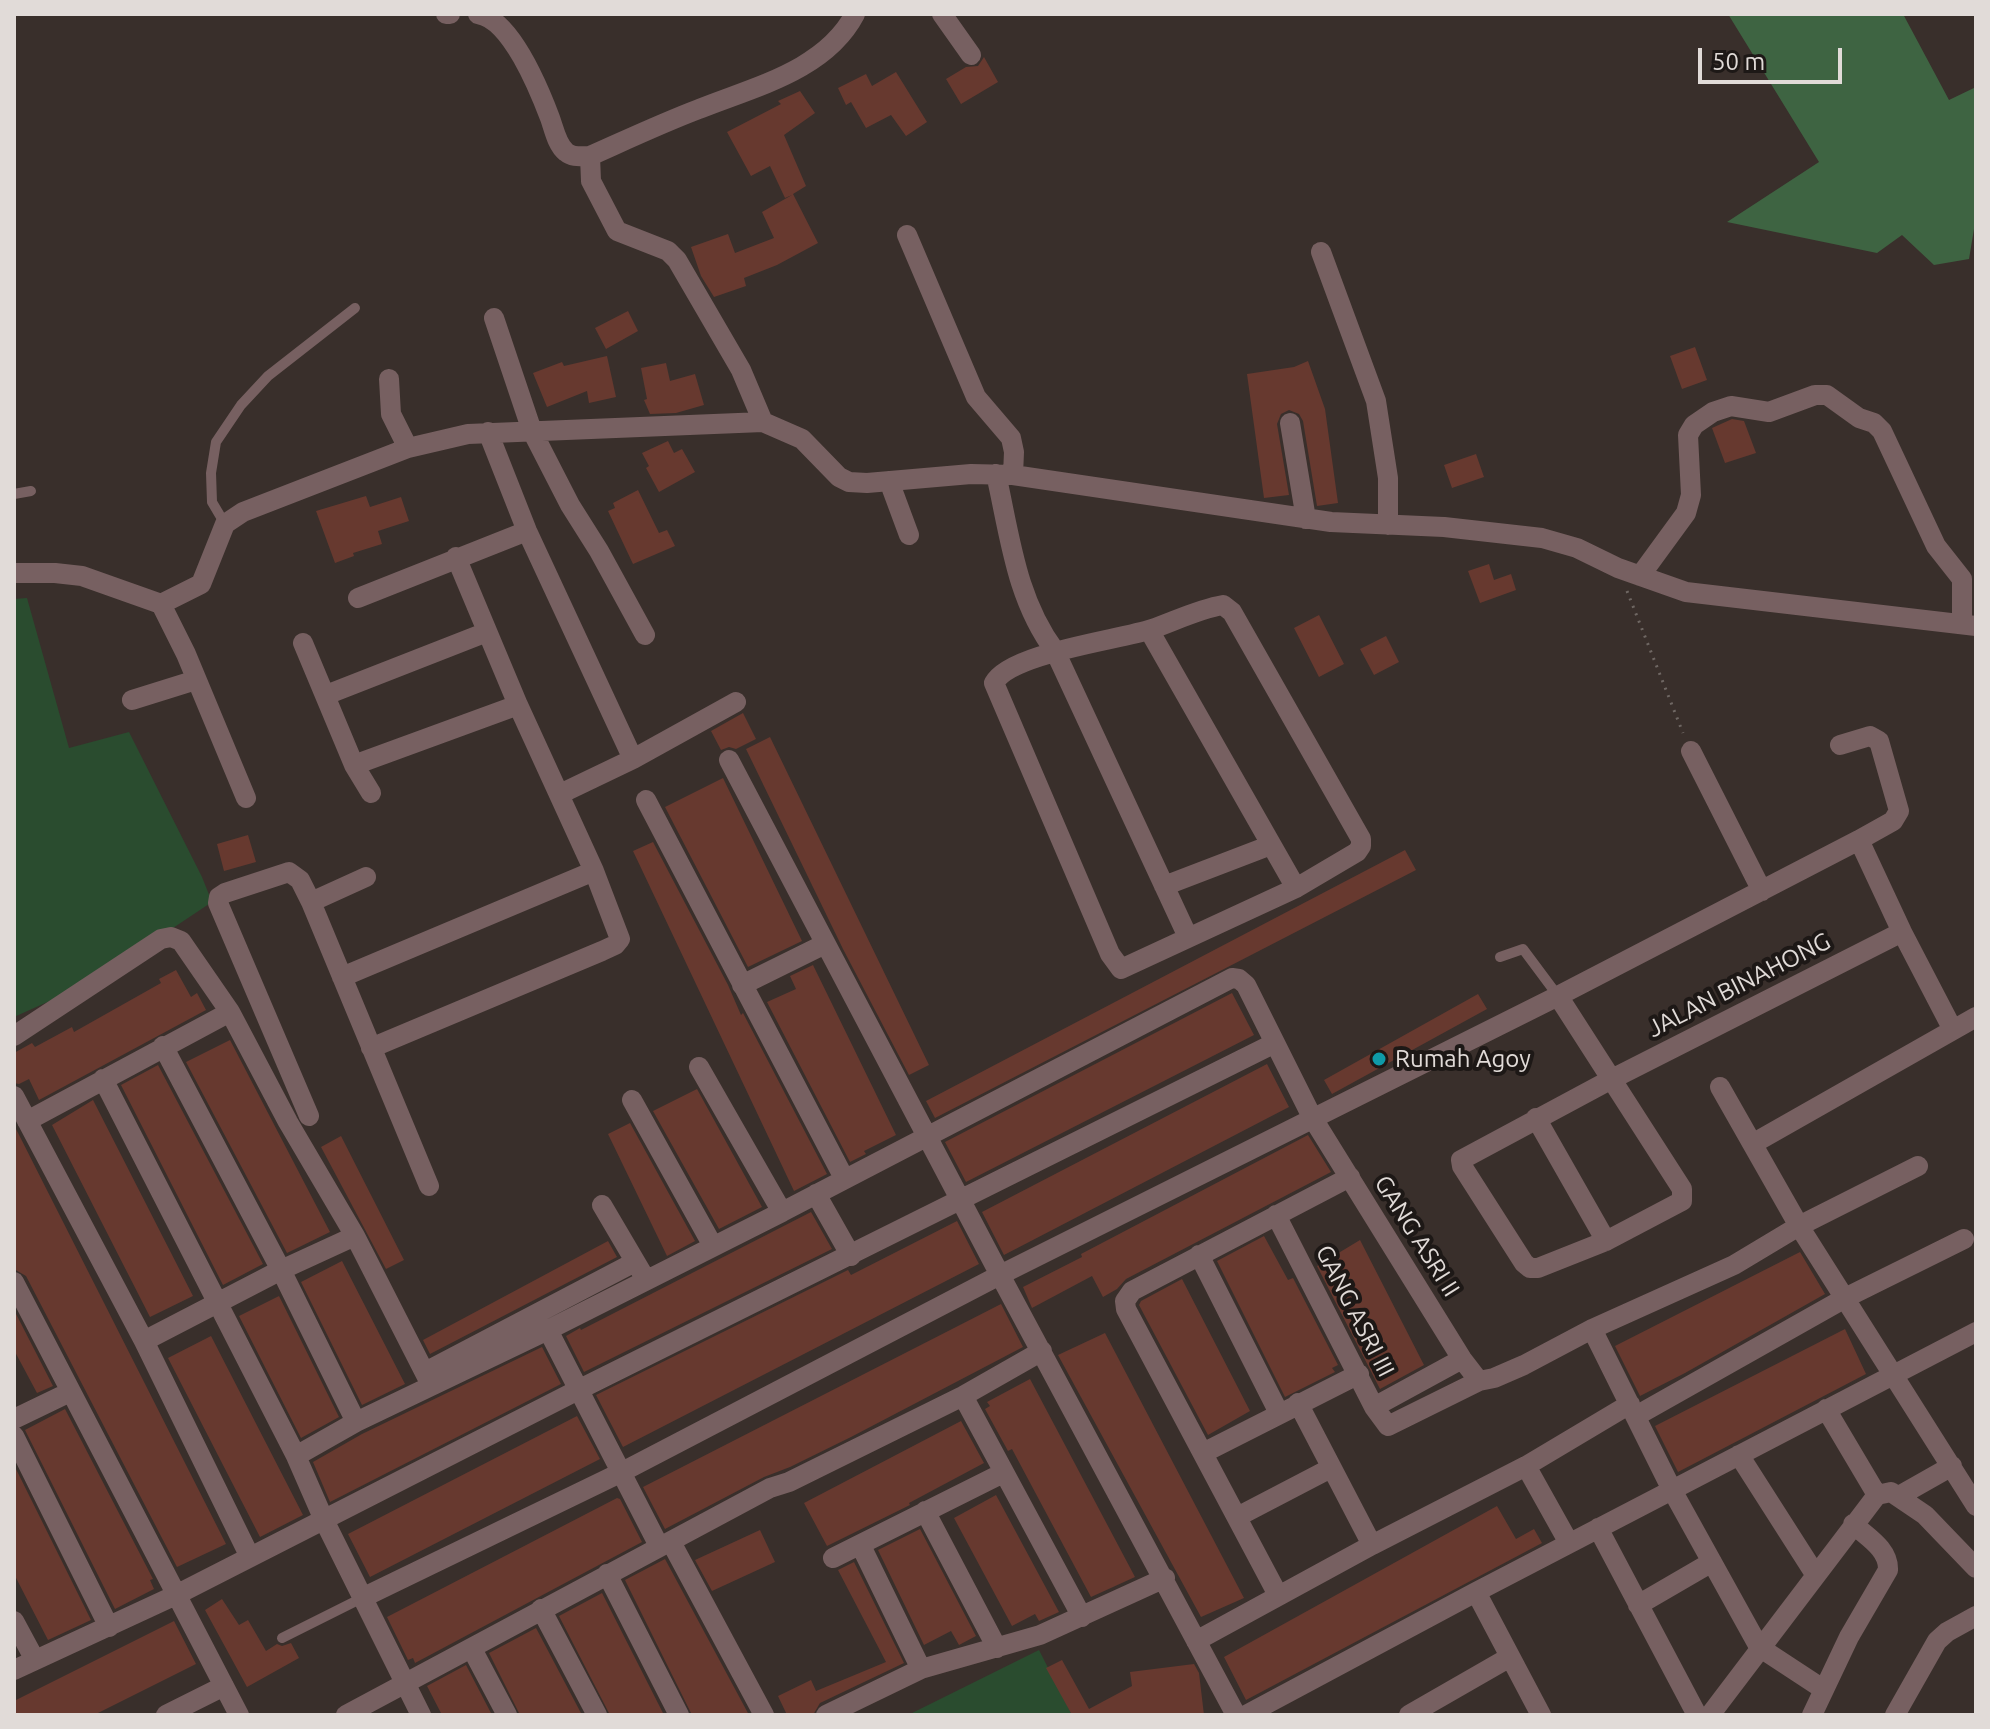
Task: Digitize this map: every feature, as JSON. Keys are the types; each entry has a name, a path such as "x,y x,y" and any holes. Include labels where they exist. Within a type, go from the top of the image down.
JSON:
{"street":[{"path":"478,14 486,15 507,32 563,151 573,156 590,156 700,108 770,83 835,40 855,14"},
{"path":"942,14 971,55"},
{"path":"590,156 591,181 614,227 623,235 668,251 677,260 741,370 763,422"},
{"path":"907,235 976,397 1011,438 1014,452 1005,475 1021,589 1033,620 1055,651 1188,937"},
{"path":"1321,252 1376,401 1388,478 1388,525"},
{"path":"494,318 532,431 570,505 645,635"},
{"path":"389,379 391,414 408,448"},
{"path":"161,604 201,584 225,524 243,512 408,448 488,432 763,422 808,444 844,480 867,483 1005,475 1306,519 1500,532 1542,538 1577,548 1618,568 1640,576 1686,592 1969,625 1962,579 1936,546 1882,431 1827,395 1815,395 1769,412 1731,406 1713,412 1694,425 1688,435 1691,495 1686,513 1640,576"},
{"path":"1290,423 1306,519"},
{"path":"488,432 527,531 633,759"},
{"path":"889,481 909,535"},
{"path":"358,598 527,531"},
{"path":"371,1048 615,945 620,939 594,871 518,705 456,557"},
{"path":"14,573 82,576 161,604 186,654 246,798"},
{"path":"1223,605 1232,612 1362,841 1357,852 1296,888 1125,969 1118,967 994,686 1001,674 1055,651 1149,630 1223,605"},
{"path":"1149,630 1296,888"},
{"path":"326,695 487,632"},
{"path":"303,643 354,765 371,793"},
{"path":"132,700 196,680"},
{"path":"560,794 633,759 736,702"},
{"path":"354,765 518,705"},
{"path":"362,1598 622,1472 1000,1275 1558,996 1893,821 1899,811 1879,741 1870,736 1840,745"},
{"path":"1691,751 1762,891"},
{"path":"729,760 1236,1715"},
{"path":"646,800 844,1178"},
{"path":"1859,840 1897,934 1953,1030"},
{"path":"1164,886 1271,845"},
{"path":"342,977 594,871"},
{"path":"309,1116 218,903 219,897 225,893 289,872 300,880 311,902 429,1186"},
{"path":"311,902 366,877"},
{"name":"JALAN BINAHONG","path":"1606,1241 1538,1268 1530,1268 1461,1160 1536,1118 1897,934"},
{"path":"14,1036 161,939 171,937 181,941 230,1012 288,1122 355,1236 428,1378"},
{"path":"742,985 825,944"},
{"name":"GANG ASRI II","path":"928,1134 1232,978 1239,979 1246,985 1312,1117 1462,1359 1479,1381"},
{"path":"1536,1118 1606,1241 1682,1201 1682,1189 1558,996"},
{"path":"27,1121 230,1012"},
{"path":"1754,1143 1976,1017"},
{"path":"14,1670 176,1595 578,1390 1275,1043"},
{"path":"163,1046 281,1270 356,1422"},
{"path":"699,1067 782,1212"},
{"path":"103,1079 219,1302 421,1715"},
{"path":"1720,1087 1799,1226 1847,1297 1976,1506"},
{"path":"14,1096 144,1341 250,1557"},
{"path":"632,1100 713,1246"},
{"path":"296,1456 428,1378 640,1271 713,1246 928,1134"},
{"path":"1479,1381 1524,1365 1592,1329 1734,1265 1799,1226 1918,1166"},
{"path":"1278,1595 1126,1309 1125,1301 1132,1291 1350,1177"},
{"path":"816,1194 851,1256"},
{"path":"602,1205 640,1271"},
{"name":"GANG ASRI III","path":"1276,1215 1384,1424 1390,1426 1479,1381"},
{"path":"144,1341 281,1270 355,1236"},
{"path":"1196,1641 1372,1545 1964,1239"},
{"path":"1199,1255 1288,1408 1331,1468 1372,1545"},
{"path":"428,1378 548,1330 640,1271"},
{"path":"14,1282 239,1715"},
{"path":"1592,1329 1672,1490 1759,1647 1823,1689"},
{"path":"548,1330 622,1472 764,1715"},
{"path":"1246,1715 1976,1332"},
{"path":"346,1715 770,1488 789,1482 963,1396 1042,1351"},
{"path":"1374,1407 1462,1359"},
{"path":"1203,1453 1359,1374"},
{"path":"14,1419 70,1392"},
{"path":"963,1396 1082,1617"},
{"path":"1826,1409 1877,1495"},
{"path":"14,1436 109,1627"},
{"path":"1739,1455 1815,1574"},
{"path":"1526,1466 1569,1543"},
{"path":"1899,1496 1952,1466"},
{"path":"1237,1517 1331,1468"},
{"path":"833,1558 1003,1473"},
{"path":"1710,1715 1877,1495 1884,1492 1899,1496 1925,1515 1976,1568"},
{"path":"925,1511 997,1648"},
{"path":"1812,1715 1849,1637 1888,1570 1888,1560 1883,1552 1853,1524"},
{"path":"1598,1528 1697,1715"},
{"path":"861,1546 921,1669"},
{"path":"1638,1605 1712,1562"},
{"path":"607,1574 679,1715"},
{"path":"826,1715 921,1669 1040,1635 1165,1578"},
{"path":"1476,1592 1541,1715"},
{"path":"541,1609 597,1715"},
{"path":"1895,1715 1937,1641 1976,1616"},
{"path":"14,1621 35,1660"},
{"path":"472,1649 507,1715"},
{"path":"1409,1715 1510,1657"},
{"path":"166,1715 224,1686"}],"lane":[{"path":"225,524 212,502 211,473 216,442 241,405 268,376 355,308"},
{"path":"14,494 31,491"},
{"path":"1500,957 1523,949 1558,996"},
{"path":"282,1638 362,1598"}],"path":[{"path":"1618,568 1691,751"}],"green space":[{"path":"1728,14 1903,14 1949,100 1976,87 1976,217 1969,259 1934,265 1902,235 1877,253 1727,222 1819,162"},
{"path":"27,598 69,748 129,732 212,902 92,982 14,1017 14,599"},
{"path":"1039,1650 1072,1715 908,1715"}],"building":[{"path":"984,57 998,82 961,104 946,79 966,67 978,66"},
{"path":"896,72 927,122 906,136 891,115 866,128 851,102 846,105 838,88 866,74 872,86"},
{"path":"800,91 815,113 784,135 806,186 793,194 818,243 744,278 746,286 714,297 701,276 691,247 728,234 735,253 774,238 762,212 792,195 785,198 770,166 751,176 727,132"},
{"path":"628,311 638,331 606,349 595,328"},
{"path":"1695,347 1707,380 1682,389 1670,356"},
{"path":"607,356 616,397 589,403 587,391 547,407 533,373 562,362 564,366"},
{"path":"1308,361 1325,409 1338,503 1317,506 1303,421 1299,414 1289,410 1281,414 1277,424 1289,495 1264,498 1247,374 1294,367"},
{"path":"666,363 670,381 695,374 704,405 676,413 650,414 644,400 647,399 641,368"},
{"path":"1732,419 1744,421 1756,453 1725,463 1712,428"},
{"path":"668,441 674,453 682,449 695,472 659,492 642,453"},
{"path":"1476,454 1484,477 1452,488 1444,465"},
{"path":"638,490 659,533 667,530 675,546 633,564 608,511 615,508 613,503"},
{"path":"366,496 370,507 401,497 409,521 378,531 382,544 353,553 354,556 335,563 316,511"},
{"path":"1489,564 1494,580 1511,574 1516,590 1480,603 1468,571"},
{"path":"1319,615 1344,664 1319,677 1294,628"},
{"path":"1386,636 1399,662 1374,675 1360,649"},
{"path":"743,713 756,739 736,749 729,747 721,750 711,731"},
{"path":"770,737 929,1065 909,1075 843,949 746,749"},
{"path":"723,778 802,941 748,967 665,807"},
{"path":"248,835 256,862 224,871 217,844"},
{"path":"653,842 827,1174 794,1191 633,851"},
{"path":"1405,850 1416,870 935,1118 926,1101"},
{"path":"813,965 896,1135 850,1162 767,1002 796,989 790,976"},
{"path":"176,970 191,997 197,993 206,1010 39,1100 29,1079 14,1083 14,1053 32,1043 35,1047 72,1027 74,1032 161,983 159,979"},
{"path":"1232,993 1254,1035 966,1182 945,1142"},
{"path":"1478,994 1487,1009 1332,1094 1324,1080"},
{"path":"230,1040 330,1232 287,1253 186,1062"},
{"path":"1267,1064 1289,1107 1004,1255 982,1212"},
{"path":"158,1065 263,1264 223,1285 121,1085"},
{"path":"697,1089 762,1207 719,1229 653,1111"},
{"path":"93,1100 193,1296 150,1317 52,1125"},
{"path":"630,1123 695,1241 667,1256 608,1134"},
{"path":"14,1125 226,1544 177,1567 26,1276 14,1269"},
{"path":"1308,1135 1331,1172 1126,1279 1103,1297 1092,1276 1032,1308 1023,1287"},
{"path":"341,1136 404,1260 386,1269 321,1147"},
{"path":"811,1212 832,1249 584,1372 566,1336"},
{"path":"957,1221 979,1264 623,1447 596,1395 848,1270 851,1275"},
{"path":"1264,1236 1288,1280 1293,1278 1338,1365 1332,1368 1335,1372 1285,1397 1217,1261"},
{"path":"1360,1240 1424,1365 1380,1389 1317,1266"},
{"path":"608,1241 617,1257 430,1354 423,1340"},
{"path":"1800,1252 1825,1294 1640,1396 1615,1346"},
{"path":"342,1261 405,1384 362,1405 301,1282"},
{"path":"1182,1279 1250,1411 1208,1435 1139,1305"},
{"path":"279,1296 339,1417 301,1438 239,1316"},
{"path":"1001,1304 1023,1347 665,1529 643,1487"},
{"path":"14,1310 53,1386 37,1393 14,1350"},
{"path":"1845,1329 1866,1374 1678,1472 1655,1426"},
{"path":"1105,1333 1244,1598 1201,1617 1058,1355"},
{"path":"211,1336 303,1515 260,1537 168,1358"},
{"path":"542,1347 561,1384 330,1502 313,1462 362,1434"},
{"path":"1030,1379 1135,1577 1091,1597 1012,1449 1008,1451 985,1409 990,1406 987,1402"},
{"path":"65,1409 153,1579 150,1580 154,1589 115,1609 25,1430"},
{"path":"577,1416 600,1459 370,1577 348,1534"},
{"path":"961,1421 984,1463 910,1505 827,1546 804,1503"},
{"path":"14,1465 91,1620 48,1640 14,1574"},
{"path":"996,1495 1059,1612 1039,1621 1035,1614 1012,1626 954,1518"},
{"path":"617,1498 642,1542 415,1663 413,1658 408,1660 387,1617"},
{"path":"1497,1506 1516,1539 1534,1529 1542,1543 1246,1700 1224,1657"},
{"path":"920,1529 976,1636 959,1645 951,1631 924,1645 878,1550"},
{"path":"760,1530 775,1562 712,1591 695,1560"},
{"path":"665,1559 749,1715 692,1715 625,1580"},
{"path":"854,1562 904,1663 820,1703 813,1715 787,1715 778,1696 811,1680 816,1691 886,1662 838,1570"},
{"path":"602,1593 664,1715 610,1715 559,1616"},
{"path":"222,1599 239,1625 248,1620 266,1651 277,1644 291,1643 299,1658 247,1687 205,1610"},
{"path":"174,1621 196,1664 94,1715 14,1715 14,1701"},
{"path":"536,1628 582,1715 520,1715 489,1653"},
{"path":"1062,1660 1089,1709 1132,1686 1130,1672 1194,1664 1199,1673 1204,1715 1072,1715 1046,1668"},
{"path":"466,1665 492,1715 442,1715 427,1686"}],"place":[{"name":"Rumah Agoy","path":"1379,1059"}]}
